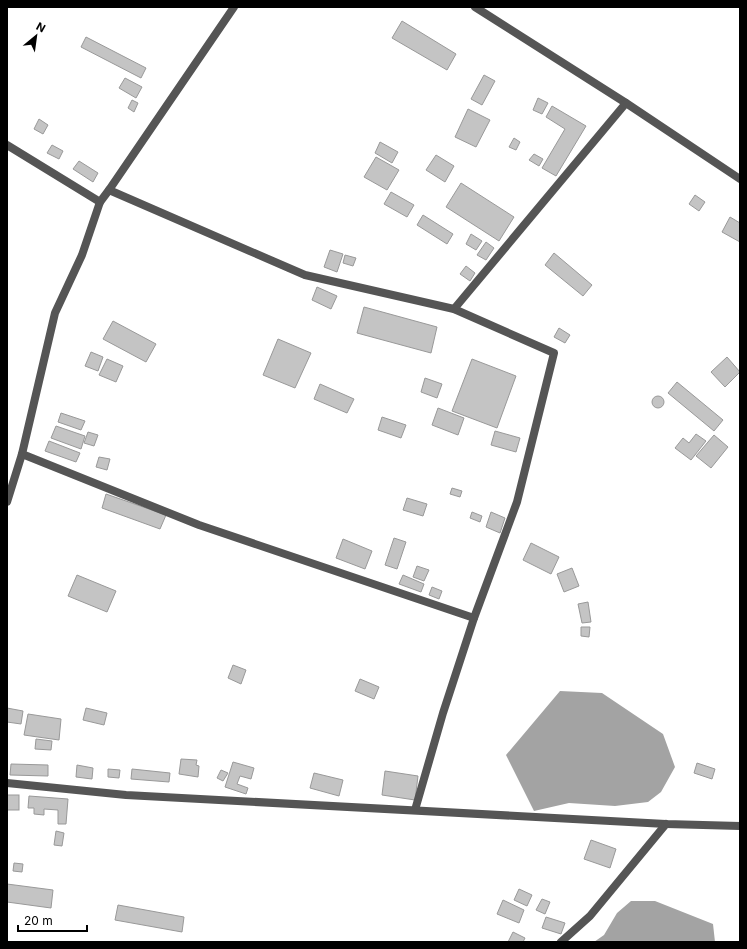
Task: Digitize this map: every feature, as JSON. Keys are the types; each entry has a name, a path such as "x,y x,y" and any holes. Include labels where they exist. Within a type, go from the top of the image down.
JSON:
{"street":[{"path":"7,502 22,454 55,313 82,255 100,202 234,7"},
{"path":"475,7 626,103 740,179"},
{"path":"454,309 626,103"},
{"path":"7,145 100,202"},
{"path":"109,190 305,275 454,309 554,354 517,502 474,618 443,714 415,810"},
{"path":"22,454 199,525 474,618"},
{"path":"7,783 126,795 666,824 740,826"},
{"path":"561,942 590,916 666,824"}],"shaded area":[{"path":"560,691 602,693 663,734 675,767 661,792 648,802 615,806 569,803 534,811 506,755"},
{"path":"631,901 655,901 713,924 715,942 594,942 604,935 617,913"}],"building":[{"path":"402,21 456,54 447,70 392,38"},
{"path":"86,37 146,68 141,78 81,47"},
{"path":"484,75 495,81 482,105 471,99"},
{"path":"125,78 142,87 136,98 119,88"},
{"path":"538,98 548,103 542,114 533,110"},
{"path":"132,100 138,103 134,112 128,108"},
{"path":"552,106 586,126 556,176 542,168 565,129 546,117"},
{"path":"468,109 490,120 476,147 455,137"},
{"path":"39,119 48,125 43,134 34,129"},
{"path":"514,138 520,142 516,150 509,147"},
{"path":"380,142 398,152 392,163 375,153"},
{"path":"52,145 63,151 59,159 47,153"},
{"path":"534,154 543,159 539,166 529,160"},
{"path":"436,155 454,166 445,182 426,170"},
{"path":"376,157 399,170 387,190 364,177"},
{"path":"79,161 98,173 93,182 73,169"},
{"path":"461,183 514,217 499,241 446,207"},
{"path":"391,192 414,205 407,217 384,204"},
{"path":"695,195 705,202 699,211 689,204"},
{"path":"423,215 453,234 447,244 417,225"},
{"path":"730,217 740,223 740,242 722,232"},
{"path":"471,234 482,241 476,250 466,244"},
{"path":"486,242 494,248 486,260 477,255"},
{"path":"330,250 343,254 337,272 324,267"},
{"path":"554,253 592,285 583,296 545,265"},
{"path":"345,255 356,258 353,266 343,263"},
{"path":"466,266 475,273 470,281 460,274"},
{"path":"317,287 337,296 331,309 312,300"},
{"path":"364,307 437,327 431,353 357,333"},
{"path":"113,321 156,344 146,362 103,339"},
{"path":"559,328 570,335 565,343 554,337"},
{"path":"278,339 311,353 295,388 263,375"},
{"path":"91,352 103,357 98,371 85,366"},
{"path":"727,357 740,372 725,387 711,372"},
{"path":"107,359 123,366 116,382 99,375"},
{"path":"472,359 516,376 497,428 452,411"},
{"path":"425,378 442,384 437,398 421,392"},
{"path":"677,382 723,420 714,431 668,393"},
{"path":"320,384 354,399 347,413 314,399"},
{"path":"656,396 660,396 664,402 660,408 656,408 652,404 652,400"},
{"path":"438,408 464,418 458,435 432,425"},
{"path":"61,413 85,421 81,430 58,422"},
{"path":"382,417 406,425 401,438 378,430"},
{"path":"56,426 85,436 81,449 51,438"},
{"path":"495,431 520,438 516,452 491,445"},
{"path":"88,432 98,435 94,446 84,443"},
{"path":"696,434 706,441 691,460 675,448 683,438 689,443"},
{"path":"714,435 728,447 711,468 696,456"},
{"path":"49,441 80,453 76,462 45,451"},
{"path":"99,457 110,459 107,470 96,467"},
{"path":"452,488 462,491 460,497 450,494"},
{"path":"106,494 166,515 160,529 102,508"},
{"path":"407,498 427,504 423,516 403,510"},
{"path":"472,512 482,516 480,522 470,518"},
{"path":"491,512 505,518 500,533 486,527"},
{"path":"394,538 406,542 397,569 385,565"},
{"path":"343,539 372,551 365,569 336,558"},
{"path":"531,543 559,557 551,574 523,560"},
{"path":"417,566 429,570 424,581 413,577"},
{"path":"572,568 579,586 564,592 557,574"},
{"path":"77,575 116,591 107,612 68,596"},
{"path":"403,575 424,584 421,592 399,584"},
{"path":"432,587 442,591 439,599 429,595"},
{"path":"588,602 591,622 582,623 578,604"},
{"path":"581,627 590,627 589,637 581,636"},
{"path":"233,665 246,670 241,684 228,678"},
{"path":"360,679 379,687 374,699 355,691"},
{"path":"7,708 23,711 21,724 7,722"},
{"path":"86,708 107,713 104,725 83,720"},
{"path":"28,714 61,719 59,740 24,735"},
{"path":"36,739 52,741 51,750 35,749"},
{"path":"181,759 197,760 196,765 199,766 198,777 179,774"},
{"path":"233,762 254,768 251,779 240,776 237,784 248,788 246,794 225,787"},
{"path":"697,763 715,769 712,779 694,773"},
{"path":"11,764 48,765 48,776 10,775"},
{"path":"77,765 93,768 92,779 76,777"},
{"path":"108,769 120,770 119,778 108,777"},
{"path":"132,769 170,773 169,782 131,779"},
{"path":"221,770 228,773 223,781 217,778"},
{"path":"385,771 418,776 415,800 382,795"},
{"path":"314,773 343,780 339,796 310,788"},
{"path":"7,795 19,795 19,810 7,810"},
{"path":"29,796 68,799 66,824 58,824 58,810 44,809 44,815 34,814 34,808 28,808"},
{"path":"56,831 64,833 62,846 54,845"},
{"path":"591,840 616,849 610,868 584,859"},
{"path":"14,863 23,864 22,872 13,871"},
{"path":"7,884 53,890 51,908 7,902"},
{"path":"519,889 532,895 527,906 514,900"},
{"path":"542,899 550,902 545,914 536,910"},
{"path":"503,900 524,910 519,923 497,914"},
{"path":"118,905 184,917 182,932 115,920"},
{"path":"546,917 565,923 561,934 542,928"},
{"path":"513,932 525,938 523,942 508,942"}]}
